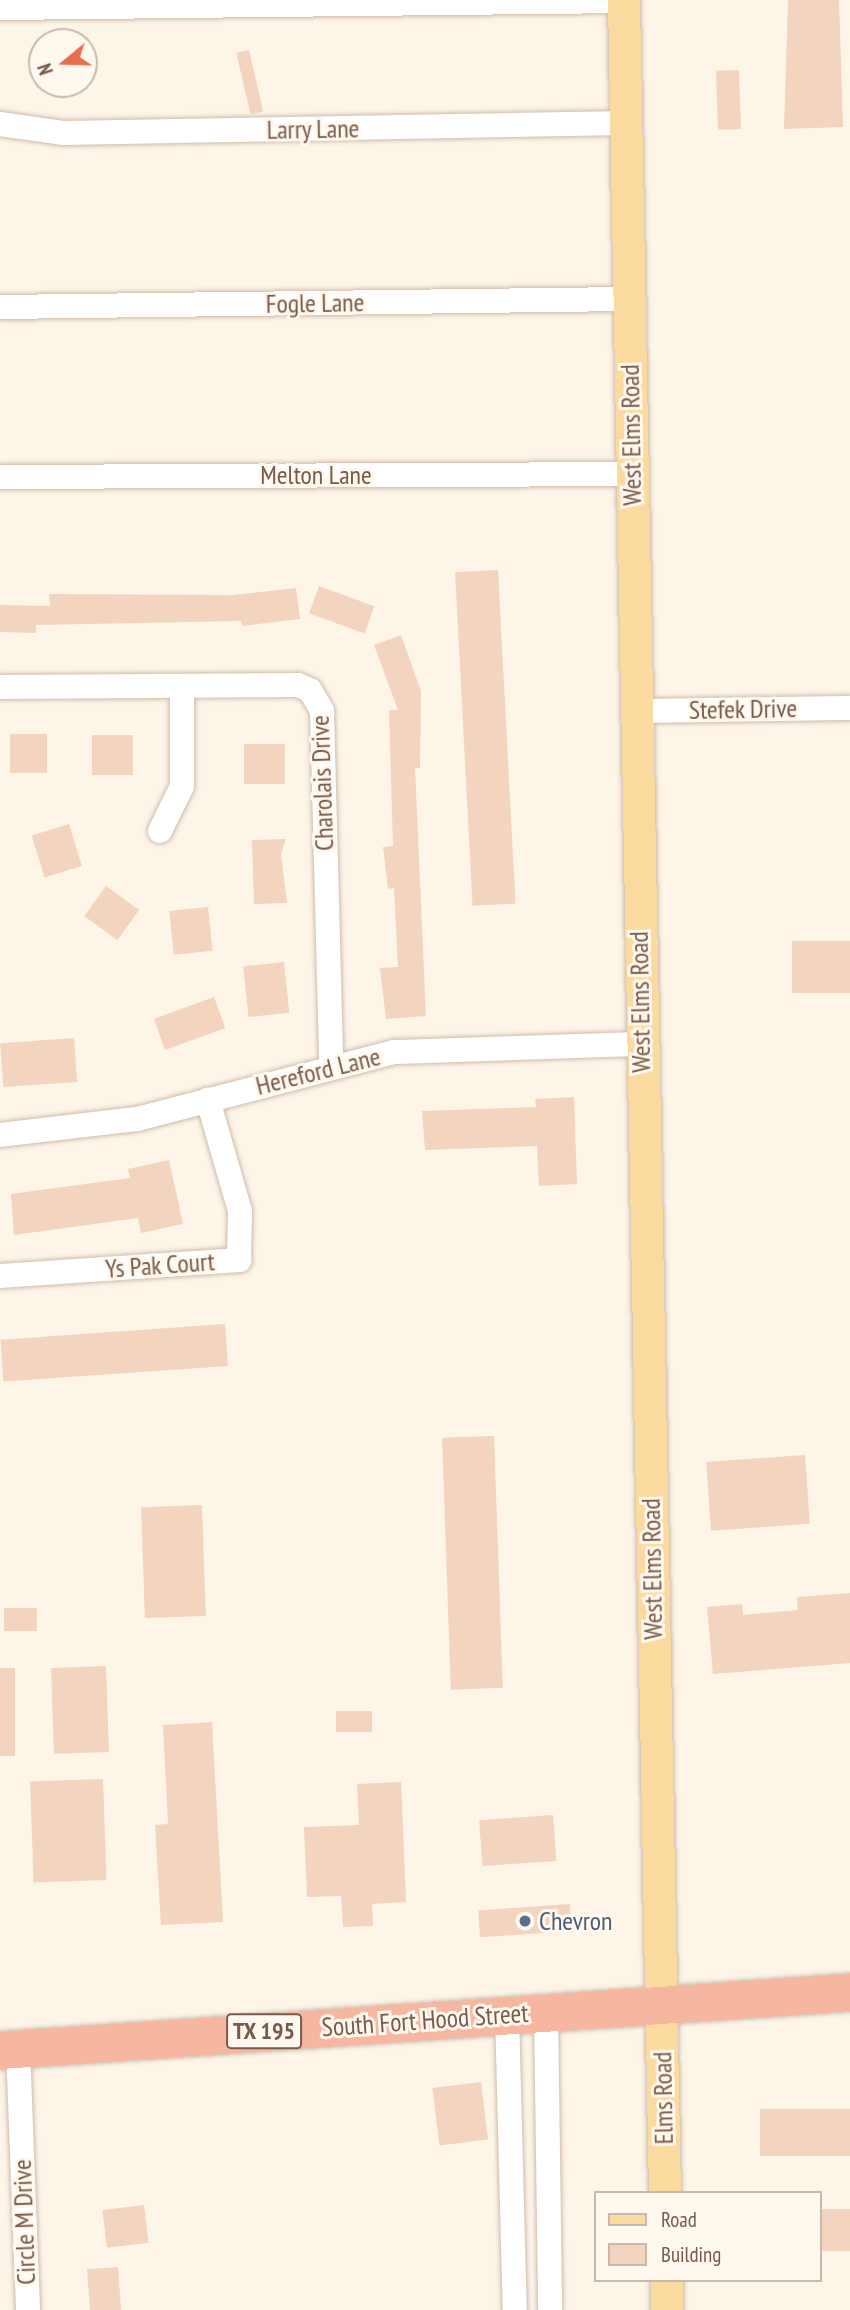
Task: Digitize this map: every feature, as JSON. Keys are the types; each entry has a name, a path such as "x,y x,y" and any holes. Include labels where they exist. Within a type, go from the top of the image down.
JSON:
{"highway":[{"name":"South Fort Hood Street","path":"9,2050 850,1992"}],"main road":[{"name":"West Elms Road","path":"624,0 640,1044 662,2004"},
{"name":"Elms Road","path":"662,2004 665,2191"},
{"path":"667,2282 667,2310"}],"street":[{"path":"0,8 624,0"},
{"name":"Larry Lane","path":"0,124 64,133 626,123"},
{"name":"Fogle Lane","path":"0,307 629,299"},
{"name":"Melton Lane","path":"0,477 632,474"},
{"name":"Charolais Drive","path":"0,687 298,685 318,699 331,1064"},
{"path":"160,831 182,786 182,686"},
{"name":"Stefek Drive","path":"635,711 850,708"},
{"name":"Hereford Lane","path":"0,1135 137,1119 331,1064 453,1046 640,1044"},
{"name":"Ys Pak Court","path":"0,1276 239,1260 240,1212 208,1100"},
{"path":"546,2011 550,2310"},
{"path":"507,2014 514,2310"},
{"name":"Circle M Drive","path":"9,2050 28,2310"}],"building":[{"path":"788,0 839,0 843,127 784,129"},
{"path":"249,50 263,111 251,114 236,53"},
{"path":"739,70 741,129 718,130 716,71"},
{"path":"498,570 515,904 473,906 455,572"},
{"path":"319,586 374,606 365,633 309,613"},
{"path":"296,588 300,619 242,626 241,621 36,625 36,633 0,632 0,605 50,606 49,594 233,595"},
{"path":"401,635 421,691 420,768 415,768 426,1016 386,1019 380,968 398,967 394,888 388,889 383,847 393,846 389,710 398,710 374,645"},
{"path":"10,734 47,734 47,773 10,773"},
{"path":"92,735 133,735 133,775 92,775"},
{"path":"244,744 285,744 285,784 244,784"},
{"path":"69,824 82,866 45,877 32,835"},
{"path":"286,839 281,854 287,903 254,904 252,840"},
{"path":"106,886 139,910 117,940 84,916"},
{"path":"208,907 213,951 174,955 169,911"},
{"path":"792,941 850,941 850,993 792,993"},
{"path":"284,962 289,1013 249,1017 243,966"},
{"path":"214,997 225,1028 165,1050 154,1019"},
{"path":"74,1038 77,1082 3,1087 0,1043"},
{"path":"574,1097 577,1184 539,1186 537,1146 425,1150 422,1111 536,1107 535,1099"},
{"path":"169,1160 183,1224 141,1233 138,1218 14,1235 11,1194 130,1178 128,1169"},
{"path":"225,1324 228,1366 3,1382 1,1340"},
{"path":"494,1436 503,1688 451,1690 442,1438"},
{"path":"805,1455 810,1524 711,1531 706,1462"},
{"path":"202,1505 206,1616 145,1618 141,1507"},
{"path":"850,1593 850,1663 713,1674 707,1607 742,1604 743,1615 798,1610 797,1597"},
{"path":"4,1608 37,1608 37,1631 4,1631"},
{"path":"106,1666 109,1752 54,1754 51,1668"},
{"path":"0,1668 15,1668 15,1756 0,1756"},
{"path":"336,1711 372,1711 372,1732 336,1732"},
{"path":"212,1722 223,1922 161,1925 155,1825 168,1824 163,1725"},
{"path":"103,1779 107,1880 34,1882 30,1782"},
{"path":"401,1782 406,1902 372,1904 373,1926 343,1927 341,1896 307,1897 304,1827 359,1825 357,1784"},
{"path":"553,1815 556,1861 482,1866 479,1820"},
{"name":"Chevron","path":"570,1904 572,1931 480,1937 478,1910"},
{"path":"481,2082 488,2140 439,2146 432,2088"},
{"path":"760,2109 850,2109 850,2156 760,2156"},
{"path":"144,2205 149,2243 107,2248 102,2210"},
{"path":"822,2209 850,2209 850,2251 822,2251"},
{"path":"118,2267 121,2310 90,2310 87,2269"}],"place":[{"name":"Chevron","path":"525,1921"}]}
